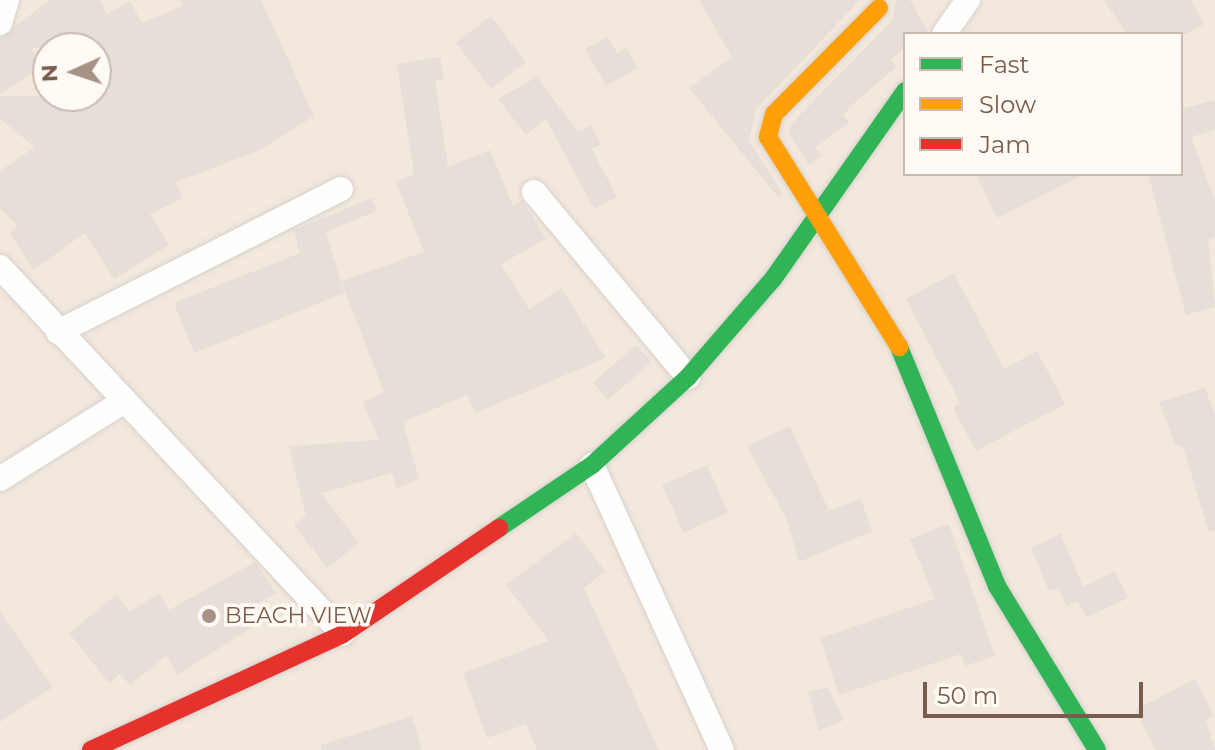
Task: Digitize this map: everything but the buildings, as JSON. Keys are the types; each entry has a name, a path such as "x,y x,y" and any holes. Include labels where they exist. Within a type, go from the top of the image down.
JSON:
{"street":[{"path":"0,23 7,0"},
{"path":"945,32 968,0"},
{"path":"879,8 840,40 825,67 768,125 768,137 888,319 997,586 1097,750"},
{"path":"91,750 343,634 592,465 688,377 818,215 903,94"},
{"path":"58,332 341,189"},
{"path":"534,192 688,377"},
{"path":"0,267 121,403 343,634"},
{"path":"0,479 121,403"},
{"path":"592,465 722,750"}],"shaded area":[{"path":"0,0 1215,0 1215,750 0,750"}],"traffic: fast":[{"path":"499,528 592,465 688,377 773,279 903,94"},
{"path":"899,347 997,586 1097,750"}],"traffic: slow":[{"path":"879,8 774,114 768,137 899,347"}],"traffic: jam":[{"path":"91,750 343,634 499,528"}],"place":[{"name":"BEACH VIEW","path":"209,616"}]}
